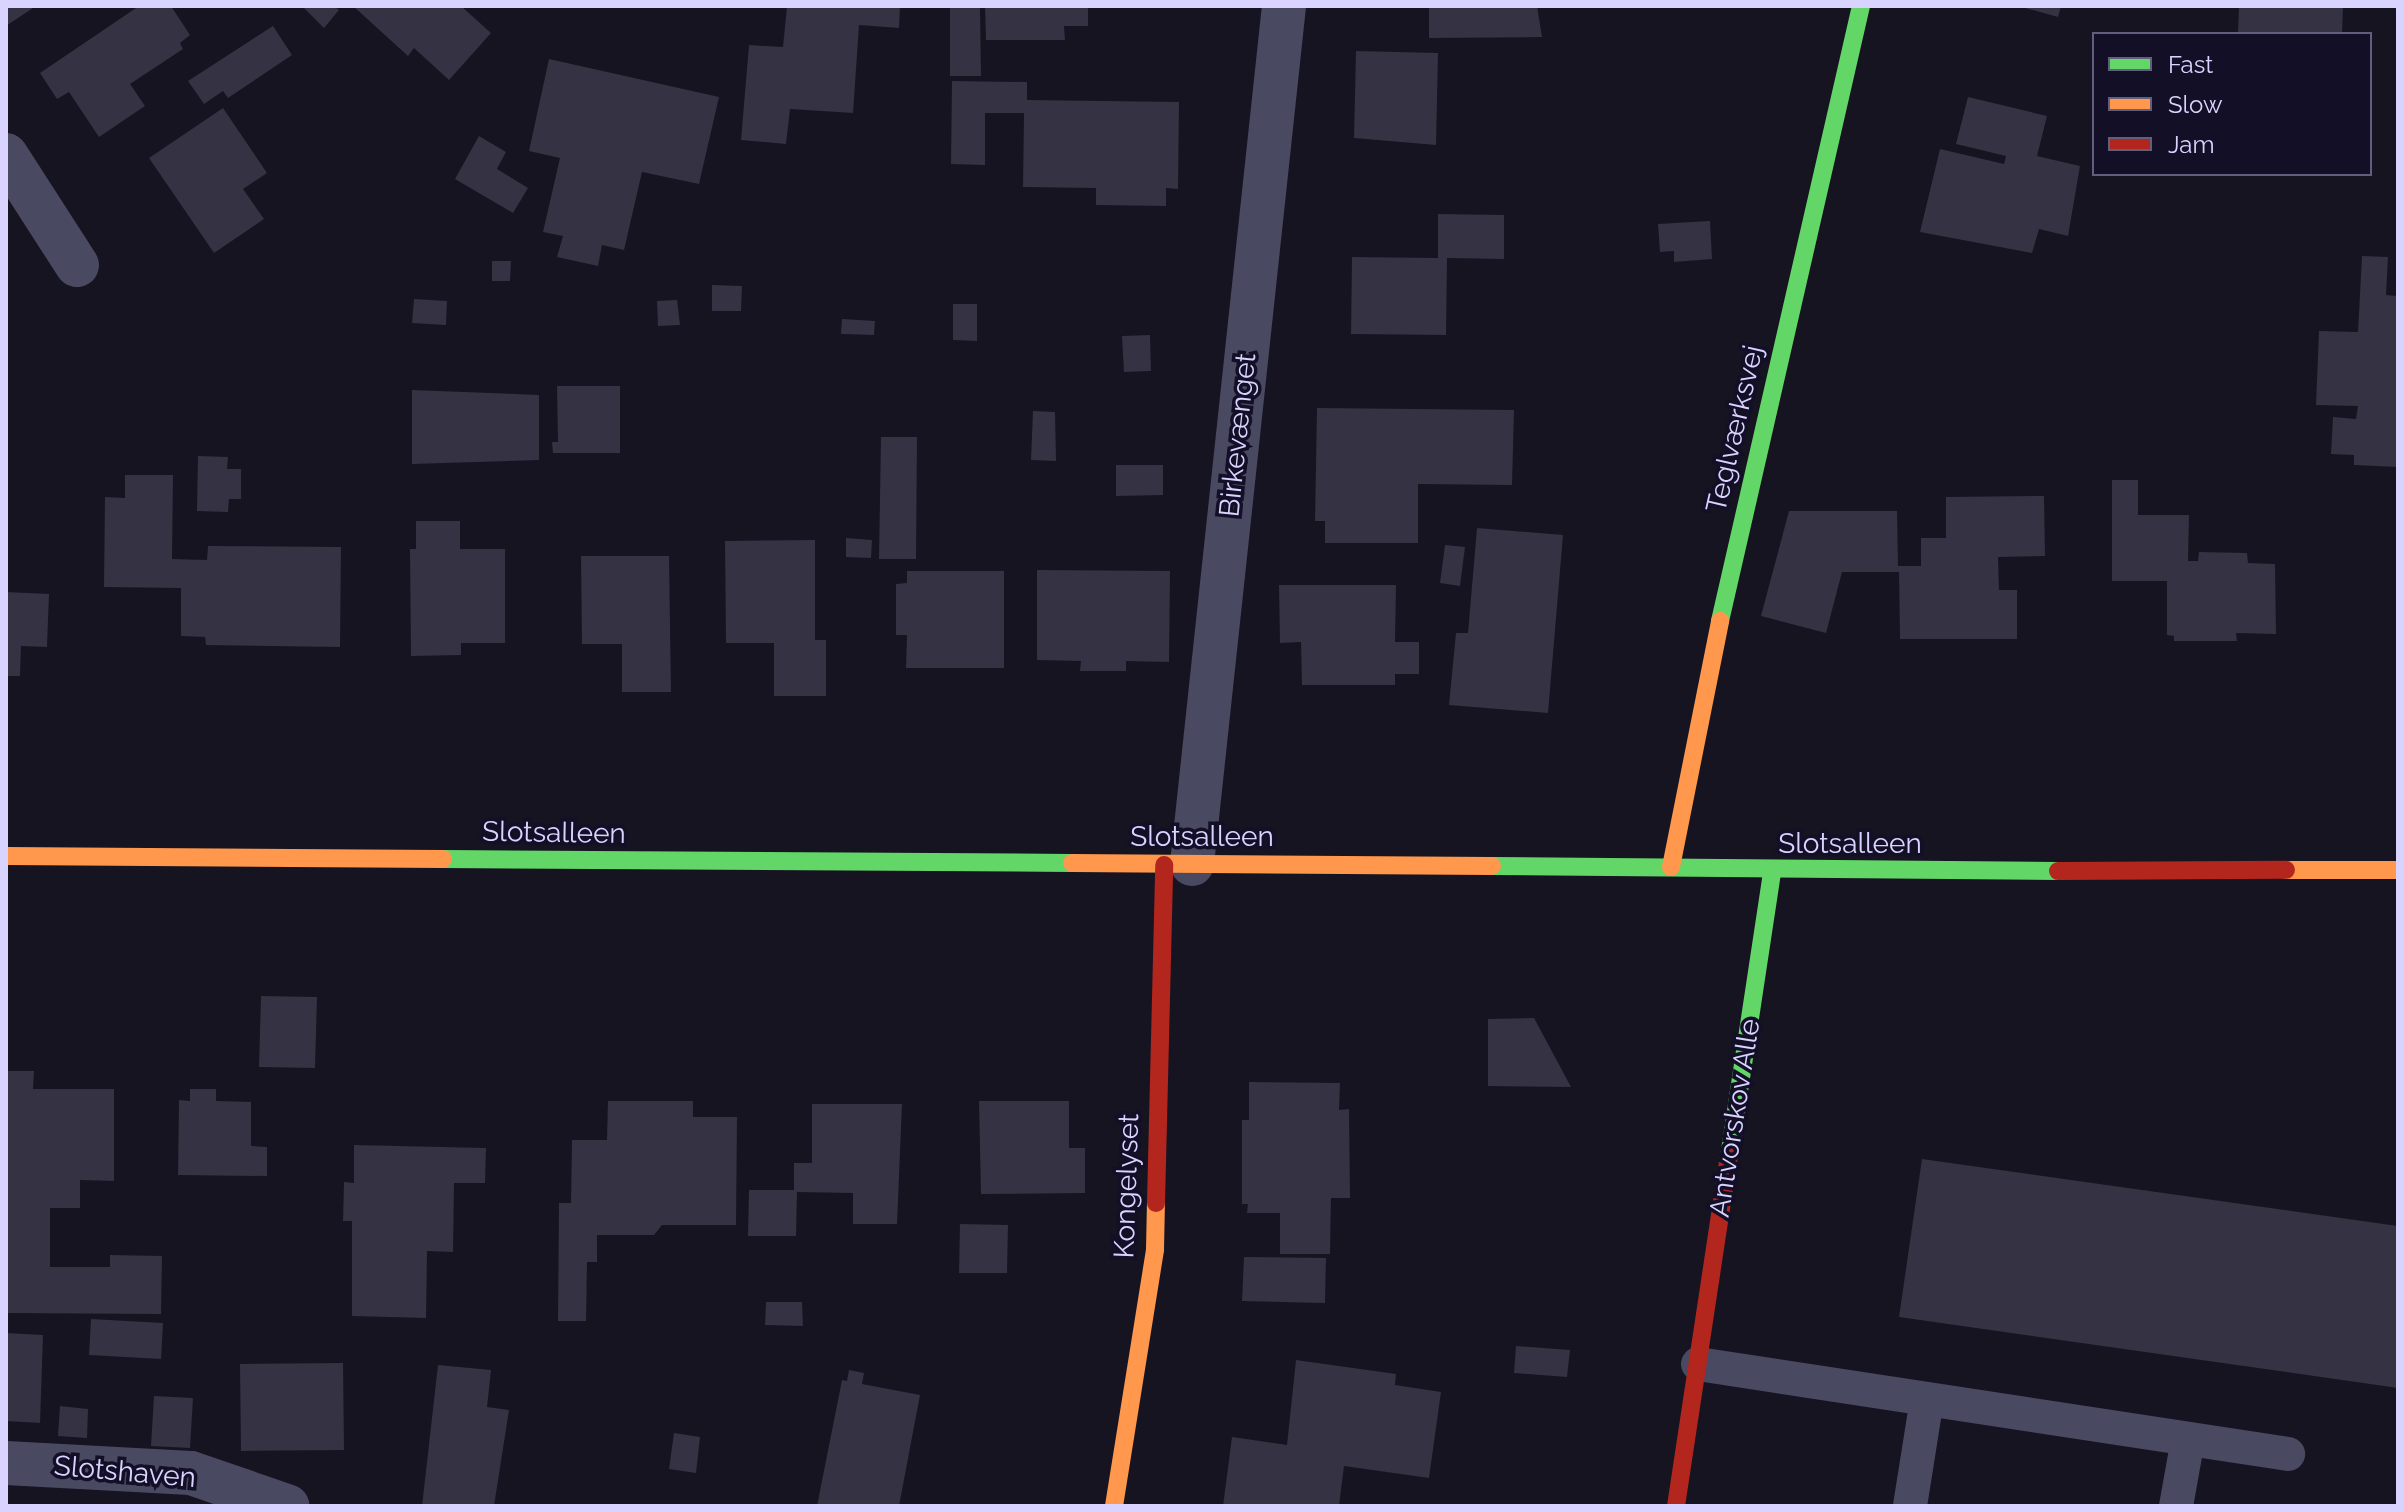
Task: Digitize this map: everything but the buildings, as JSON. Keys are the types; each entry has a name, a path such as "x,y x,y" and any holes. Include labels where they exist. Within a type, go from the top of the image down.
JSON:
{"street":[{"name":"Birkevænget","path":"1178,865 1284,6"},
{"name":"Teglværksvej","path":"1671,867 1712,657 1861,6"},
{"path":"6,155 77,265"},
{"name":"Slotsalleen","path":"6,856 1671,867 1772,872 2398,870"},
{"name":"Kongelyset","path":"1114,1506 1155,1249 1178,865"},
{"name":"Antvorskov Alle","path":"1676,1506 1772,872"},
{"name":"Slotshaven","path":"6,1463 191,1473 287,1506"}],"lane":[{"path":"1698,1364 2288,1454"},
{"path":"1910,1506 1927,1399"},
{"path":"2176,1506 2188,1439"}],"traffic: fast":[{"path":"1720,621 1861,6"},
{"path":"443,859 1072,863"},
{"path":"1492,866 2058,871"},
{"path":"1729,1157 1772,872"}],"traffic: slow":[{"path":"1671,867 1720,621"},
{"path":"6,856 443,859"},
{"path":"1072,863 1492,866"},
{"path":"2286,870 2398,870"},
{"path":"1114,1506 1155,1249 1156,1203"}],"traffic: jam":[{"path":"1156,1203 1164,865"},
{"path":"2058,871 2286,870"},
{"path":"1676,1506 1729,1157"}]}
